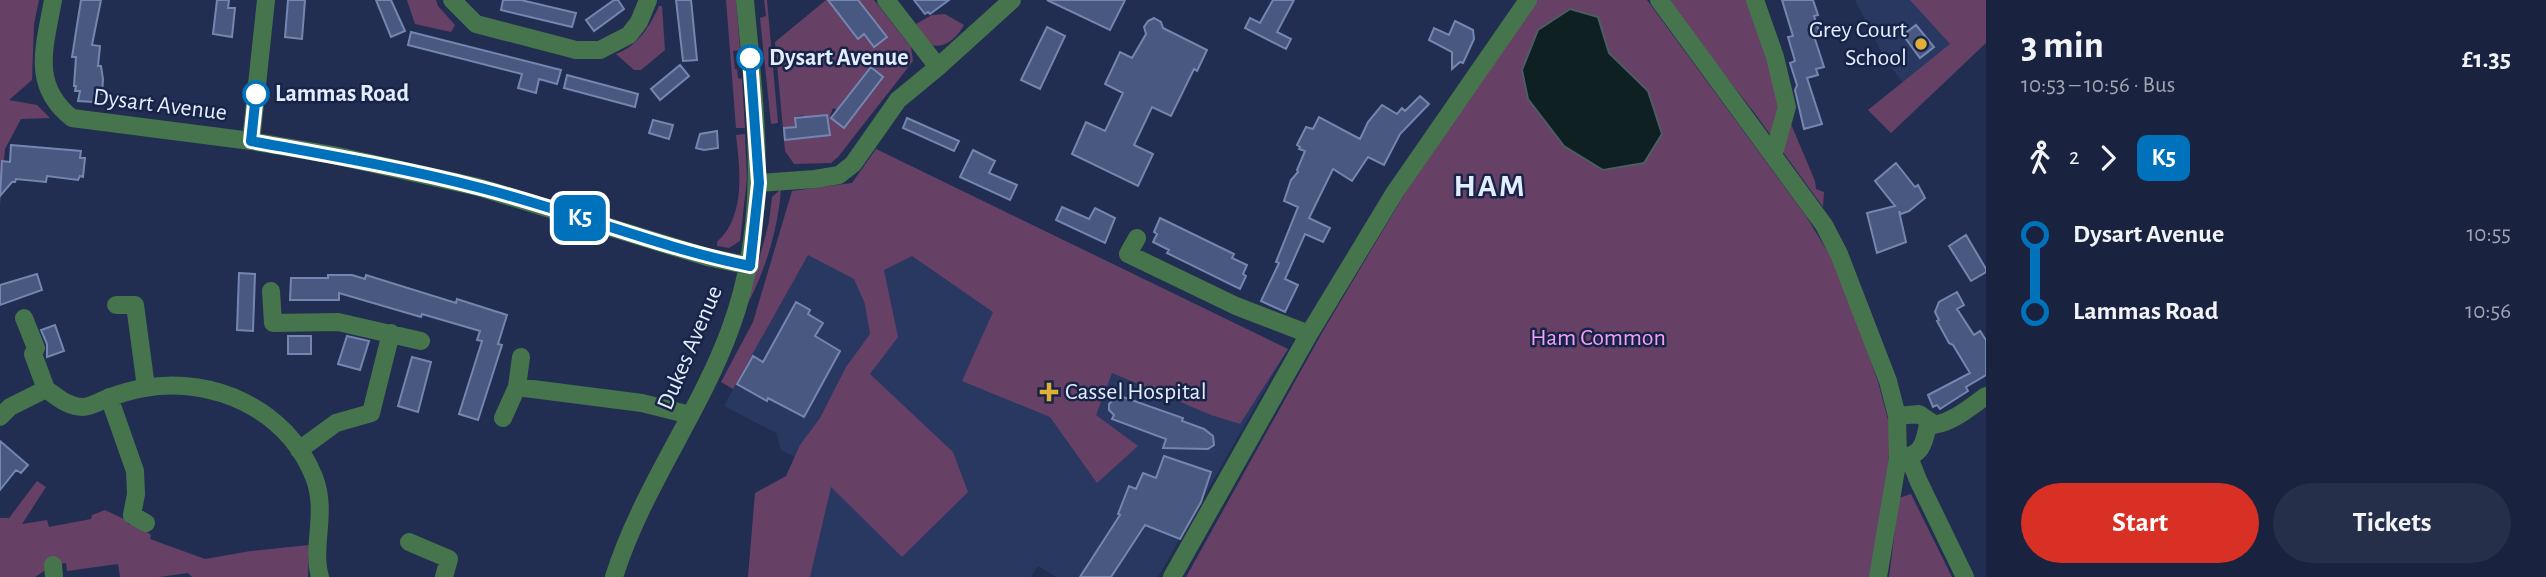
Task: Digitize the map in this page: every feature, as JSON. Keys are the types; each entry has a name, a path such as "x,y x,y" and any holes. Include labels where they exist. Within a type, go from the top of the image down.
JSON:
{"street":[{"name":"Dysart Avenue","path":"53,0 44,62 45,83 58,107 72,118 251,141 333,155 478,187 707,257 750,266"},
{"path":"251,141 265,0"},
{"path":"452,0 476,24 576,51 600,50 629,35 639,22 648,0"},
{"name":"Dukes Avenue","path":"614,577 652,486 690,415 731,328 750,266 759,183 745,0"},
{"path":"886,0 938,67"},
{"path":"759,183 839,175 853,164 898,100 1012,0"},
{"path":"1172,577 1309,334 1395,192 1527,0"},
{"path":"1659,0 1818,215 1839,254 1888,381 1904,457 1965,577"},
{"path":"1755,0 1791,112 1773,156"},
{"path":"1137,238 1128,254 1236,306 1309,334"},
{"path":"271,291 273,323 338,322 421,341"},
{"path":"116,305 144,305 146,387"},
{"path":"24,318 36,348 33,354 46,388 64,403 84,407 146,387 213,389 246,402 281,426 315,478 320,501 320,577"},
{"path":"299,450 336,424 370,413 391,333"},
{"path":"503,418 517,387 521,358"},
{"path":"517,387 628,401 690,415"},
{"path":"0,416 46,388"},
{"path":"1904,457 1921,450 1925,444 1928,425 1935,425 1958,415 1986,396"},
{"path":"109,397 135,471 136,494 132,516"},
{"path":"1897,416 1919,414 1935,425"},
{"path":"1878,577 1904,457"},
{"path":"408,542 449,559 444,577"}],"shaded area":[{"name":"Grey Court School","path":"1855,0 1986,0 1912,93 1887,63"},
{"path":"1570,9 1598,17 1609,53 1648,91 1662,134 1644,163 1603,170 1564,146 1528,99 1522,70 1538,30"},
{"name":"Cassel Hospital","path":"876,149 1288,349 1158,577 1056,577 1038,566 1031,577 751,577 799,459 781,450 776,433 724,406 808,254"}],"green space":[{"path":"0,0 39,0 34,24 32,80 9,100 37,105 50,118 21,119 5,149 0,205"},
{"path":"407,0 436,0 455,25 451,32 415,24"},
{"path":"726,0 736,0 740,50 733,51 735,69 738,78 742,79 745,128 736,128"},
{"path":"764,0 767,0 778,123 771,124 760,18 766,16"},
{"path":"826,0 832,0 830,3 858,38 864,34 874,47 887,37 858,0 874,0 911,47 913,61 838,157 831,163 794,164 785,151 775,42","holes":["870,67 883,77 844,128 830,116 833,108 837,110","803,115 804,118 820,120 820,116 827,115 830,135 800,139 795,117"]},
{"name":"Ham Common","path":"1536,0 1647,0 1806,216 1831,257 1855,315 1890,427 1888,479 1871,577 1186,577 1323,331 1423,163"},
{"path":"1666,0 1748,0 1777,91 1816,189 1824,192 1823,207 1756,115"},
{"path":"1910,0 1986,0 1986,43 1891,133 1868,110 1950,44"},
{"path":"659,6 662,6 665,50 641,70 634,70 616,54 631,46 642,34"},
{"path":"945,14 964,25 950,41 942,45 931,45 916,24 932,15"},
{"path":"745,134 747,179 740,241 729,248 717,246 733,219 737,206 739,163 736,135"},
{"path":"876,149 1288,349 1240,424 1211,415 1112,373 1096,415 1138,446 1097,483 1050,417 962,381 993,312 912,256 884,270 898,337 870,374 953,452 968,492 902,557 831,487 810,577 748,577 755,493 786,476 800,445 820,418 846,367 870,334 865,304 854,279 808,255 733,389 721,382 753,322 792,191 852,183"},
{"path":"781,189 770,248 747,305 769,222 772,197"},
{"path":"37,481 46,487 22,524 47,520 49,527 91,519 92,515 105,510 126,520 128,524 139,526 151,535 150,539 205,559 309,545 308,577 192,577 188,573 159,577 120,577 118,564 67,571 66,563 53,565 35,577 0,577 0,518 9,518"},
{"path":"1911,494 1952,577 1889,577 1899,498"}],"building":[{"path":"81,0 101,0 92,45 100,46 98,66 101,66 103,79 102,94 94,93 94,102 78,101 80,91 75,91 74,86 76,57 72,57"},
{"path":"217,0 229,0 228,8 235,8 232,37 213,34"},
{"path":"288,0 305,0 302,39 285,37"},
{"path":"376,0 391,0 405,31 391,37"},
{"path":"503,0 521,0 576,13 572,27 501,10"},
{"path":"614,0 618,0 624,9 594,31 586,20"},
{"path":"676,0 691,0 697,60 683,61"},
{"path":"828,0 858,0 887,37 874,47 864,34 858,39"},
{"path":"914,0 949,0 930,14 925,14"},
{"path":"1047,0 1125,0 1110,30"},
{"path":"1273,0 1294,0 1277,32 1291,39 1286,49 1245,28 1250,18 1260,23"},
{"path":"1782,0 1813,0 1818,15 1814,16 1820,34 1814,36 1824,67 1816,69 1818,75 1807,78 1822,124 1804,129 1795,90 1797,85 1790,63 1795,61 1788,37 1793,36"},
{"path":"1154,18 1161,22 1163,28 1207,50 1197,71 1194,69 1171,116 1152,107 1134,145 1153,154 1138,186 1072,154 1086,122 1105,131 1123,93 1105,84 1120,52 1132,58 1146,34 1144,27"},
{"path":"1455,21 1473,30 1474,39 1463,63 1460,62 1452,69 1452,52 1429,40 1434,28 1449,35"},
{"path":"1916,25 1934,47 1920,58 1903,35"},
{"path":"1047,27 1065,36 1040,89 1021,80"},
{"path":"411,32 561,70 557,84 539,79 536,93 518,88 522,74 408,45"},
{"path":"680,65 689,76 660,100 651,89"},
{"path":"871,67 883,77 844,128 831,118"},
{"path":"567,75 638,94 635,107 564,88"},
{"path":"1420,96 1429,104 1400,134 1384,165 1368,157 1352,181 1333,169 1309,218 1330,228 1323,242 1305,234 1285,279 1298,285 1285,312 1261,301 1279,263 1276,262 1298,207 1284,201 1305,151 1297,145 1306,127 1313,129 1319,117 1360,139 1368,122 1382,105 1397,114 1402,108 1405,111"},
{"path":"827,115 830,135 785,140 784,128 796,127 795,118"},
{"path":"907,118 959,141 954,151 903,128"},
{"path":"653,120 673,125 669,139 649,133"},
{"path":"717,131 718,148 696,148 700,134"},
{"path":"11,145 81,151 80,158 85,158 83,177 80,176 78,180 47,176 46,182 16,179 0,196 2,161 10,162"},
{"path":"973,150 995,161 989,173 1017,185 1010,200 960,177"},
{"path":"1896,163 1915,187 1918,185 1925,198 1909,211 1901,214 1899,211 1906,242 1877,253 1867,213 1895,206 1875,181"},
{"path":"1062,207 1089,219 1095,208 1115,218 1105,243 1056,220"},
{"path":"1160,218 1234,254 1232,258 1247,265 1243,274 1246,276 1240,289 1167,253 1169,250 1153,242"},
{"path":"1966,235 1986,269 1986,272 1971,281 1949,246"},
{"path":"239,273 255,274 253,331 237,330"},
{"path":"37,274 42,290 0,305 0,285"},
{"path":"328,275 352,275 365,279 366,275 456,303 457,299 507,315 498,344 502,345 478,420 459,414 482,341 477,340 480,331 339,293 339,300 290,300 291,278 328,278"},
{"path":"1957,292 1964,305 1957,309 1974,335 1980,331 1986,340 1986,375 1966,387 1968,391 1940,409 1937,405 1933,407 1928,395 1970,373 1953,345 1949,343 1935,312 1939,302"},
{"path":"796,302 810,310 808,314 823,323 815,336 840,351 804,417 737,384 753,356 763,362"},
{"path":"55,325 64,351 47,357 47,344 41,330"},
{"path":"288,336 311,336 311,354 288,354"},
{"path":"347,336 369,341 360,370 338,364"},
{"path":"412,357 431,362 418,412 398,406"},
{"path":"1120,396 1183,418 1182,421 1204,429 1213,436 1214,445 1208,449 1163,448 1166,439 1112,419 1114,415 1109,410 1109,404 1113,400 1119,400"},
{"path":"0,441 28,465 21,473 16,470 0,490"},
{"path":"1164,456 1211,472 1201,502 1180,539 1145,525 1111,577 1080,577 1120,515 1118,514 1129,486 1136,489 1143,473 1156,478"}],"bus line":[{"name":"K5","path":"256,94 251,141 333,155 478,187 707,257 750,266 759,183 750,58"}],"place":[{"name":"Grey Court School","path":"1921,44"},
{"name":"Dysart Avenue","path":"750,58"},
{"name":"Lammas Road","path":"256,94"},
{"name":"Cassel Hospital","path":"1049,392"}],"district":[{"name":"HAM","path":"1490,186"}]}
